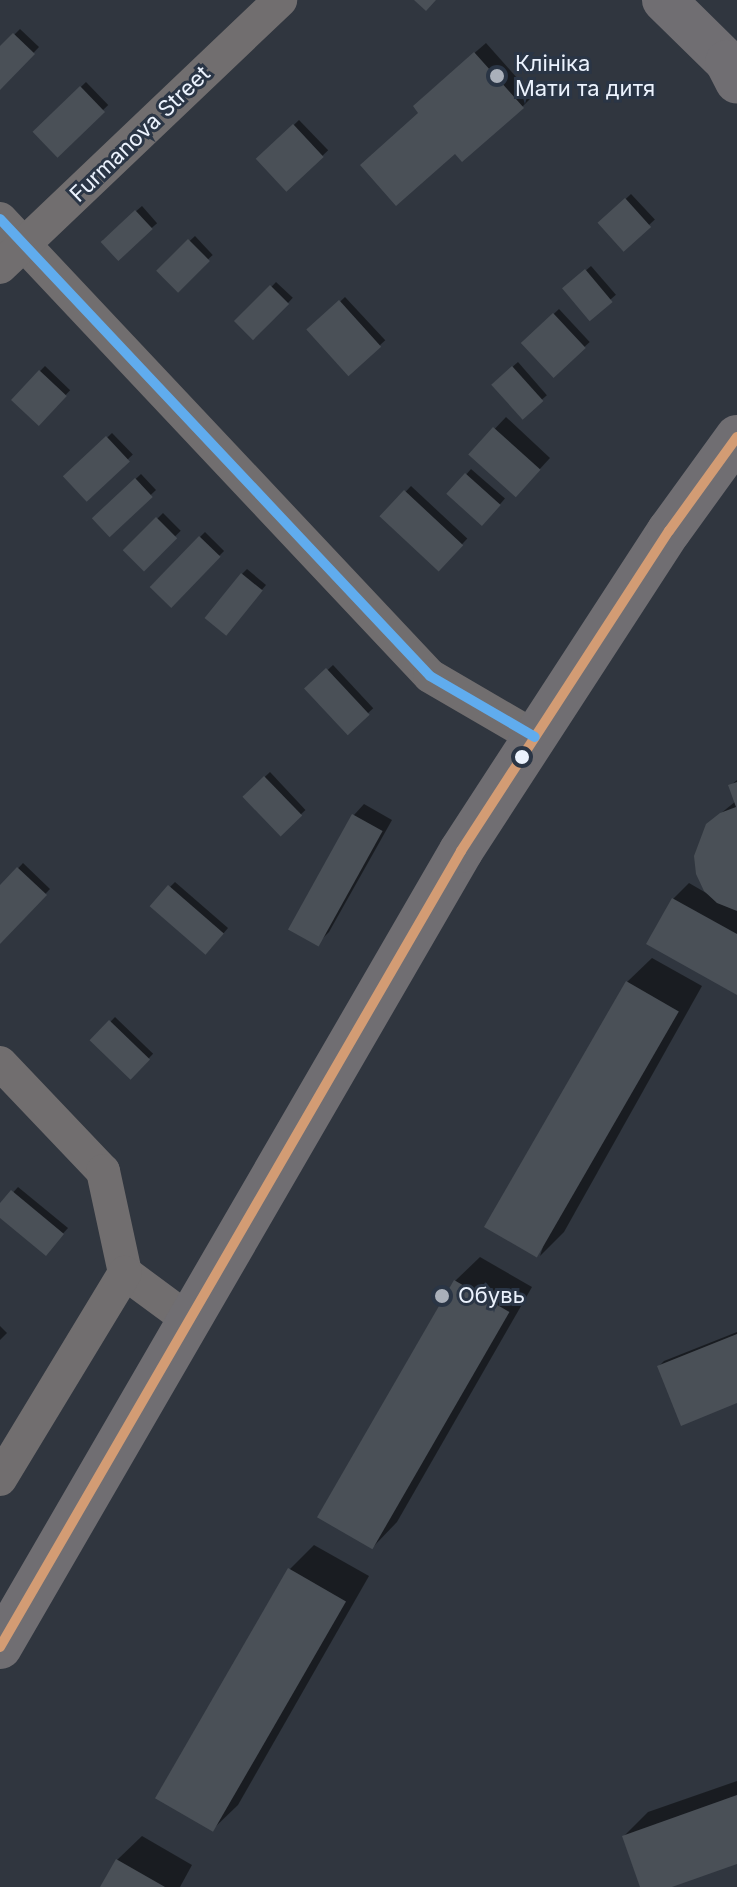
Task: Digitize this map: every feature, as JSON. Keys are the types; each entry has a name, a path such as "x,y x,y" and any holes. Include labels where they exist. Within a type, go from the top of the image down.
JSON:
{"main road":[{"path":"664,0 727,62 737,82"},
{"path":"0,1647 461,851 669,531 737,437"}],"street":[{"name":"Furmanova Street","path":"12,256 280,0"},
{"path":"0,219 12,256 430,676 535,737"},
{"path":"0,1063 103,1171 125,1273 190,1321"},
{"path":"0,1479 125,1273"}],"building":[{"path":"414,0 436,0 426,11"},
{"path":"13,33 35,54 0,90 0,46"},
{"path":"474,52 524,108 462,162 455,154 396,206 360,165 418,113 413,106"},
{"path":"80,86 105,112 58,158 33,132"},
{"path":"293,124 324,157 286,192 256,159"},
{"path":"625,198 651,227 624,252 598,223"},
{"path":"135,210 153,229 118,261 101,242"},
{"path":"188,239 210,261 178,293 156,271"},
{"path":"585,269 613,302 590,321 562,288"},
{"path":"270,285 289,304 253,340 234,321"},
{"path":"339,300 381,347 348,376 306,329"},
{"path":"553,313 586,348 554,378 521,343"},
{"path":"512,366 543,401 523,420 491,385"},
{"path":"39,370 67,396 39,426 11,400"},
{"path":"493,427 541,470 516,497 468,454"},
{"path":"106,436 130,462 87,502 63,476"},
{"path":"465,473 501,505 482,526 446,494"},
{"path":"135,478 153,497 110,537 92,518"},
{"path":"404,490 463,545 439,572 379,516"},
{"path":"156,517 177,538 144,571 123,550"},
{"path":"199,536 221,557 171,608 150,587"},
{"path":"241,573 263,591 226,636 204,618"},
{"path":"326,668 370,715 348,735 304,688"},
{"path":"264,776 302,816 281,836 242,797"},
{"path":"737,782 737,911 717,903 704,891 696,874 694,856 706,824 720,813 736,807 728,785"},
{"path":"352,814 383,831 319,946 288,929"},
{"path":"17,867 47,895 0,944 0,885"},
{"path":"168,885 224,934 205,955 150,906"},
{"path":"672,898 737,934 737,995 646,944"},
{"path":"626,981 679,1011 537,1257 484,1227"},
{"path":"109,1020 150,1060 131,1080 90,1040"},
{"path":"11,1190 64,1234 46,1256 0,1218 0,1203"},
{"path":"454,1280 509,1312 372,1549 317,1517"},
{"path":"737,1334 737,1403 681,1426 657,1366"},
{"path":"288,1568 346,1602 213,1832 155,1798"},
{"path":"737,1795 737,1864 672,1887 640,1887 622,1836"},
{"path":"116,1859 165,1887 100,1887"}],"transit line":[{"path":"0,219 430,676 535,737"},
{"path":"0,1647 461,851 669,531 737,437"}],"place":[{"name":"Клініка Мати та дитя","path":"497,76"},
{"name":"Обувь","path":"442,1296"}]}
